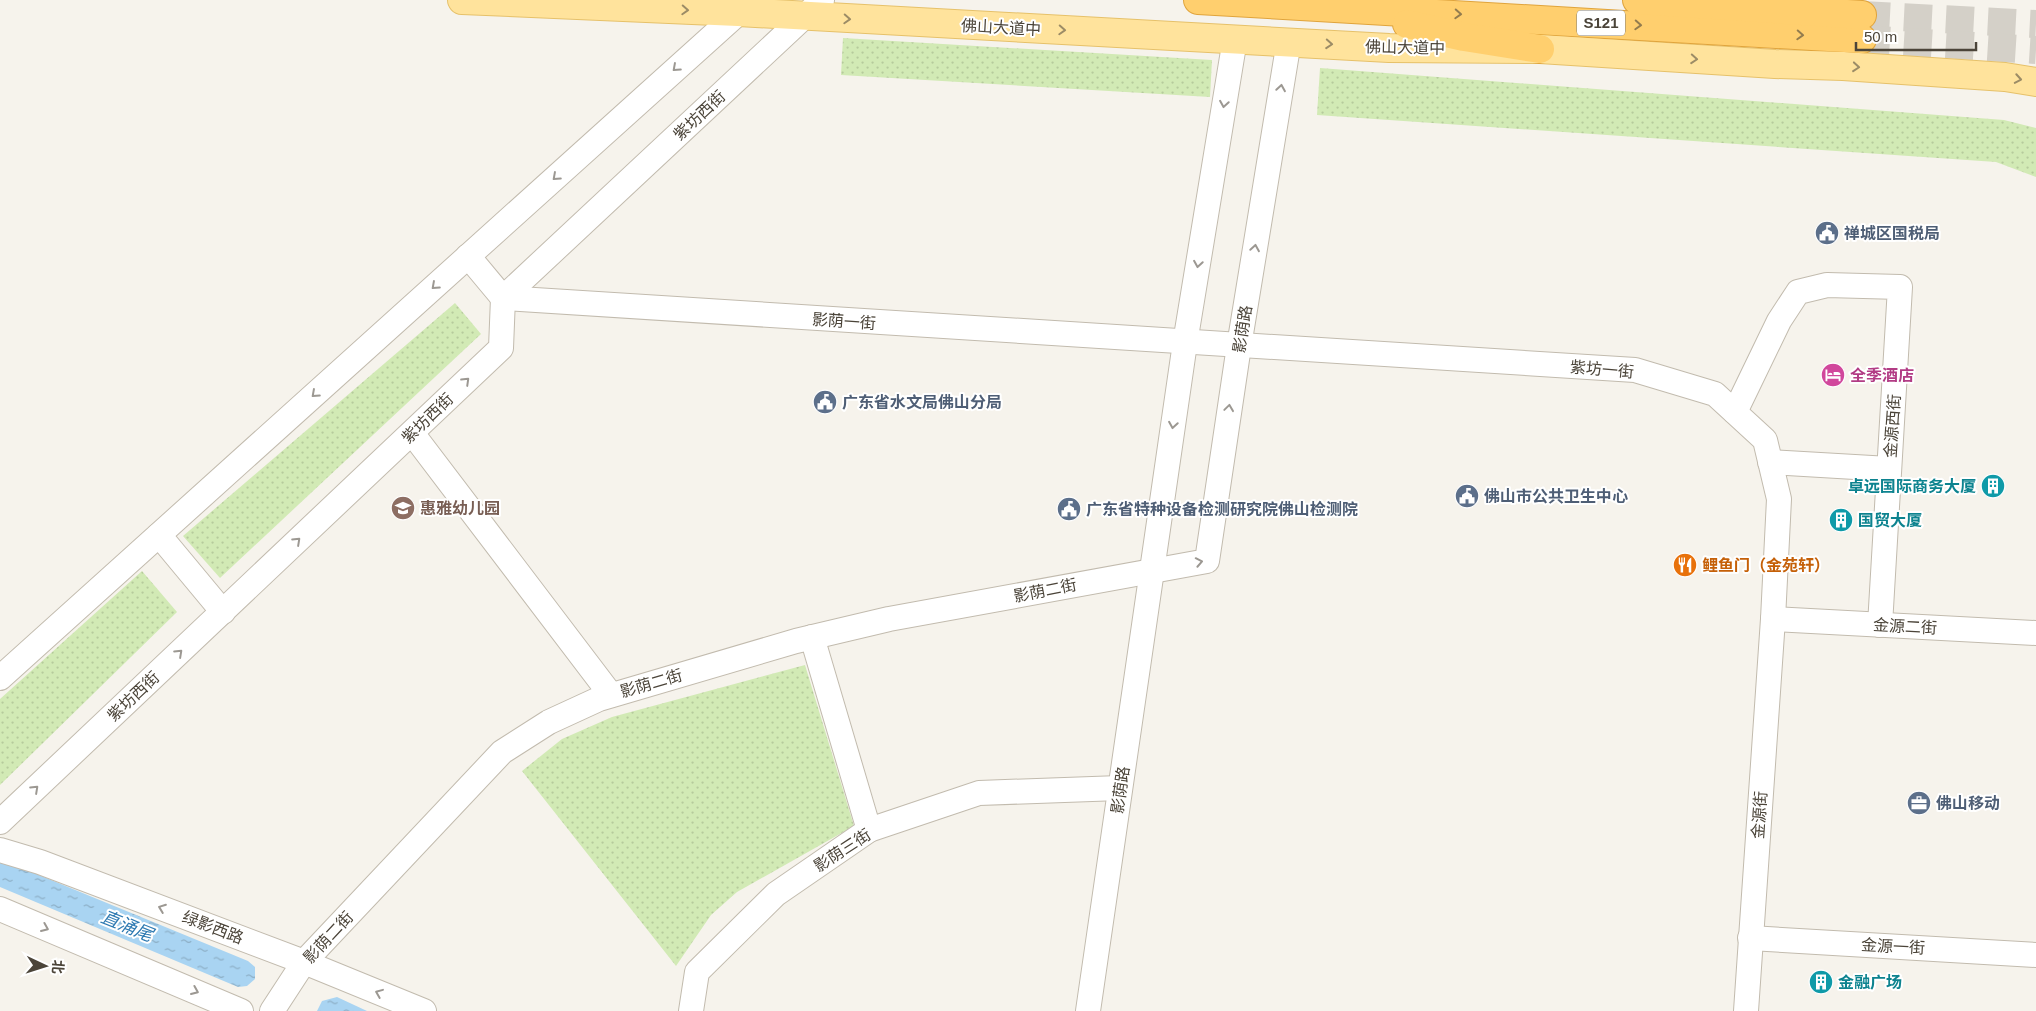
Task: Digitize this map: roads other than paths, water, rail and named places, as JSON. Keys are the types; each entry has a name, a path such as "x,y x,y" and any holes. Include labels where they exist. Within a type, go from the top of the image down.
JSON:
{"highway":[{"name":"S121","path":"1198,0 1862,27 1637,0"},
{"path":"1340,7 1464,37 1540,49"}],"main road":[{"name":"佛山大道中","path":"462,0 814,8 1235,39 1389,48 1540,49 2005,77 2036,82"}],"street":[{"path":"0,678 745,6"},
{"name":"紫坊西街","path":"0,822 501,348 502,298 814,8"},
{"name":"影荫路","path":"1088,1011 1185,343 1235,39"},
{"name":"影荫路","path":"1151,570 1207,561 1238,346 1289,41"},
{"path":"468,256 502,298"},
{"name":"金源西街","path":"1735,412 1779,321 1798,292 1827,285 1900,287 1880,624"},
{"name":"影荫一街","path":"502,298 1238,346"},
{"name":"紫坊一街","path":"1238,346 1636,370 1715,394 1765,440 1779,499 1773,619"},
{"path":"412,433 611,695"},
{"path":"1770,462 1889,469"},
{"path":"159,535 223,612"},
{"name":"影荫二街","path":"272,1011 304,962 502,752 549,722 611,695 812,637 889,619 1151,570"},
{"name":"金源二街","path":"1773,619 2036,633"},
{"name":"金源街","path":"1746,1011 1773,619"},
{"path":"812,637 869,830"},
{"name":"影荫三街","path":"691,1011 697,972 776,894 869,830 980,793 1120,788"},
{"name":"绿影西路","path":"0,850 40,862 304,962 424,1011"},
{"path":"0,909 241,1011"},
{"name":"金源一街","path":"1750,938 2036,955"}],"water":[{"name":"直涌尾","path":"0,859 248,961 255,967 255,979 247,986 238,987 0,887"},
{"path":"337,997 367,1011 317,1011 322,1001"}],"tunnel":[{"path":"1862,15 2036,24"},
{"path":"1862,39 2036,50"}],"place":[{"name":"禅城区国税局","path":"1827,233"},
{"name":"全季酒店","path":"1833,375"},
{"name":"广东省水文局佛山分局","path":"825,402"},
{"name":"卓远国际商务大厦","path":"1993,486"},
{"name":"佛山市公共卫生中心","path":"1467,496"},
{"name":"惠雅幼儿园","path":"403,508"},
{"name":"广东省特种设备检测研究院佛山检测院","path":"1069,509"},
{"name":"国贸大厦","path":"1841,520"},
{"name":"鲤鱼门（金苑轩）","path":"1685,565"},
{"name":"佛山移动","path":"1919,803"},
{"name":"金融广场","path":"1821,982"}]}
